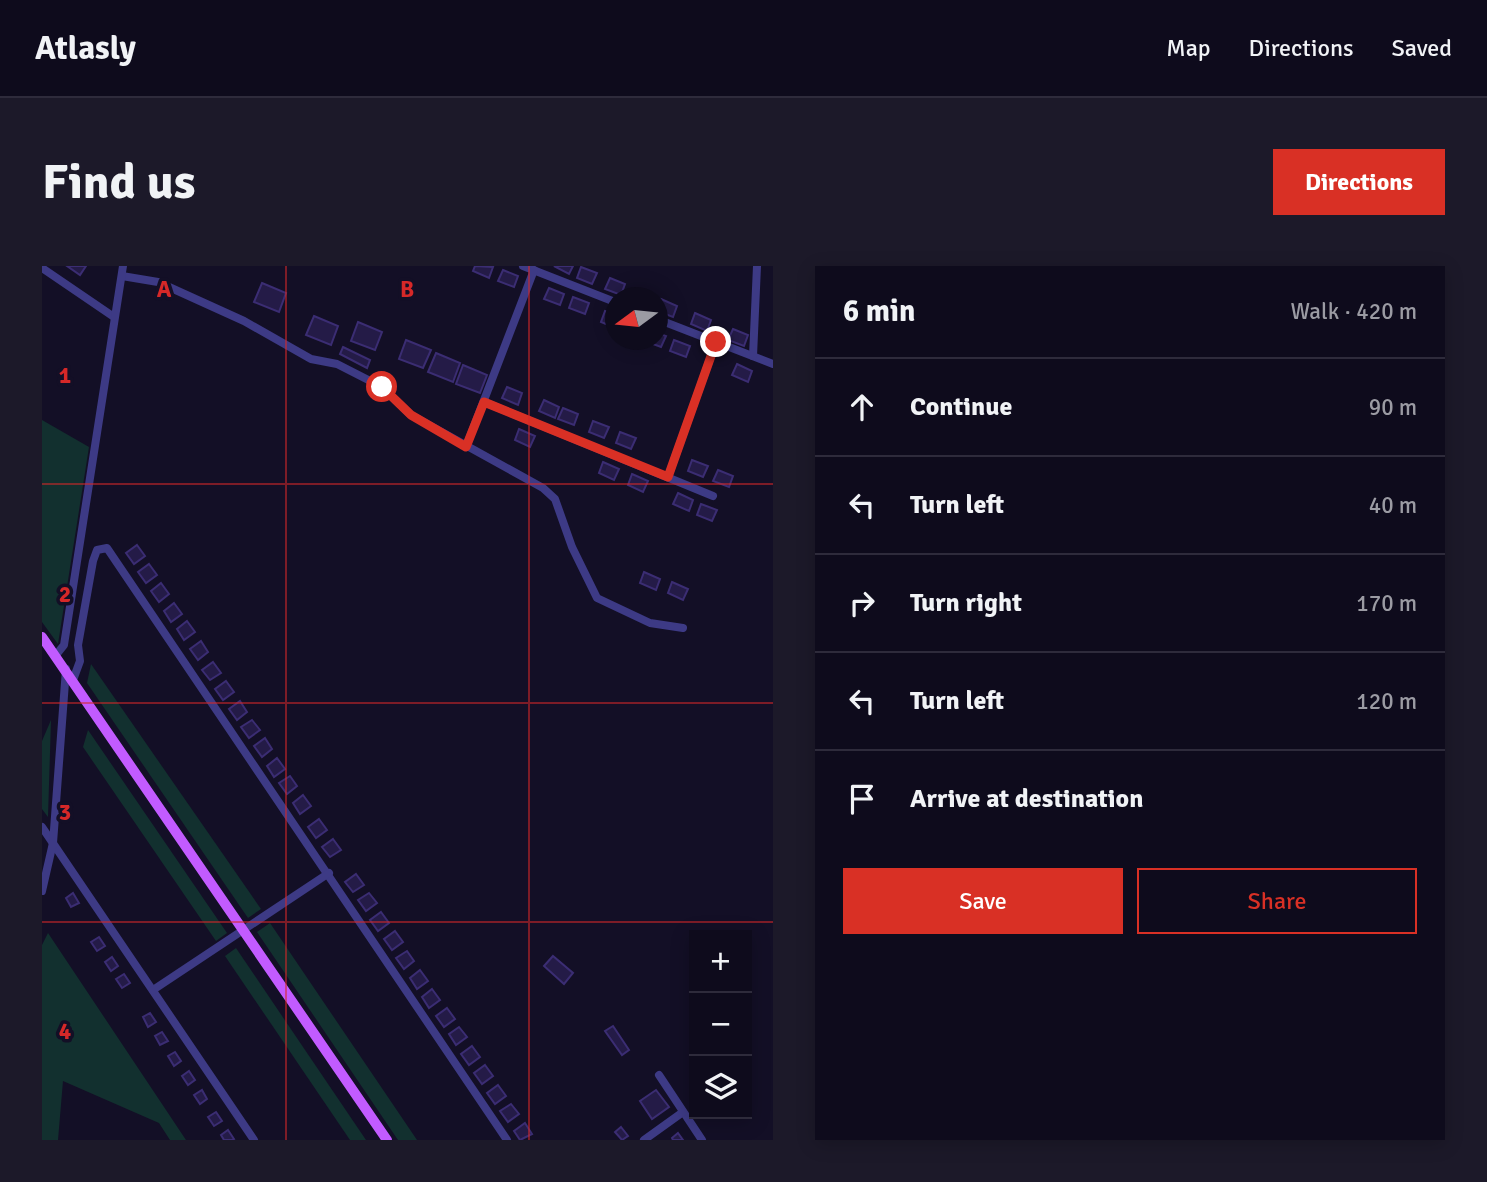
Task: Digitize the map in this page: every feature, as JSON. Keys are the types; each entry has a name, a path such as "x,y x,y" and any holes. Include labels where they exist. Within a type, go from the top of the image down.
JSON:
{"main road":[{"path":"42,637 387,1140"}],"street":[{"path":"56,656 64,645 123,266"},
{"path":"523,266 605,298"},
{"path":"753,356 757,266"},
{"path":"42,268 114,317"},
{"path":"466,447 534,271"},
{"path":"122,276 158,282 244,321 311,359 337,364 382,387 411,415 543,488 555,499 572,547 597,598 650,623 682,628"},
{"path":"668,323 773,364"},
{"path":"668,477 716,342"},
{"path":"484,402 713,496"},
{"path":"73,680 80,661 78,645 93,561 97,550 107,548 507,1140"},
{"path":"42,891 53,843 66,669"},
{"path":"42,827 254,1140"},
{"path":"153,990 329,873"},
{"path":"659,1075 702,1140"},
{"path":"644,1140 683,1112"}],"green space":[{"path":"42,420 89,447 58,644 42,622"},
{"path":"91,664 261,909 248,918 87,683"},
{"path":"51,720 48,817 42,809 42,741"},
{"path":"88,730 227,933 216,941 83,747"},
{"path":"270,923 417,1140 398,1140 257,932"},
{"path":"48,933 186,1140 170,1140 159,1123 63,1081 58,1140 42,1140 42,945"},
{"path":"236,948 366,1140 350,1140 225,956"}],"building":[{"path":"67,266 86,266 80,275"},
{"path":"475,266 493,267 489,278 473,271"},
{"path":"554,266 573,266 569,274"},
{"path":"581,267 597,273 592,284 577,278"},
{"path":"503,270 518,276 514,287 498,281"},
{"path":"610,278 625,284 624,287 606,287"},
{"path":"262,283 286,293 279,312 254,302"},
{"path":"549,288 564,294 560,305 544,299"},
{"path":"573,297 589,303 585,314 569,308"},
{"path":"668,302 677,306 673,317 668,315"},
{"path":"695,313 711,320 707,331 691,324"},
{"path":"314,316 338,326 331,345 306,335"},
{"path":"358,322 382,332 375,350 351,341"},
{"path":"733,329 748,335 744,346 728,340"},
{"path":"406,340 431,350 423,368 399,359"},
{"path":"674,340 690,346 686,357 670,351"},
{"path":"343,347 370,360 367,368 340,354"},
{"path":"436,353 460,363 453,382 428,372"},
{"path":"737,364 752,371 748,382 732,375"},
{"path":"463,365 487,375 480,393 456,384"},
{"path":"507,387 522,393 518,405 502,398"},
{"path":"544,400 559,407 555,418 539,411"},
{"path":"563,408 578,414 574,425 558,419"},
{"path":"593,421 609,427 604,438 589,432"},
{"path":"519,429 535,436 530,447 515,440"},
{"path":"620,432 636,438 631,449 616,443"},
{"path":"692,460 708,466 703,477 688,471"},
{"path":"603,462 619,469 614,480 599,473"},
{"path":"718,470 733,476 729,487 713,481"},
{"path":"632,474 648,481 643,492 628,485"},
{"path":"678,493 693,500 689,511 673,504"},
{"path":"701,504 717,510 712,521 697,515"},
{"path":"137,545 145,556 134,564 126,553"},
{"path":"149,564 157,575 146,583 138,572"},
{"path":"644,572 660,579 656,590 640,583"},
{"path":"672,582 688,589 683,600 668,593"},
{"path":"161,583 169,594 159,602 151,591"},
{"path":"174,603 182,614 171,622 164,611"},
{"path":"187,621 195,632 184,640 177,629"},
{"path":"201,641 208,652 198,660 190,649"},
{"path":"213,662 221,673 210,680 202,670"},
{"path":"226,681 234,692 223,700 215,689"},
{"path":"240,701 247,712 237,720 229,709"},
{"path":"252,720 260,730 249,738 241,727"},
{"path":"265,738 272,749 262,757 254,746"},
{"path":"277,758 285,769 274,777 267,766"},
{"path":"290,776 297,786 287,794 279,783"},
{"path":"303,795 311,806 300,814 293,803"},
{"path":"319,819 327,830 316,838 308,827"},
{"path":"333,839 341,850 330,857 322,847"},
{"path":"356,874 364,885 353,892 345,882"},
{"path":"73,893 79,903 71,907 66,898"},
{"path":"369,893 377,903 366,911 358,900"},
{"path":"381,912 389,923 378,931 370,920"},
{"path":"395,931 403,942 392,950 384,939"},
{"path":"99,937 105,946 97,951 91,942"},
{"path":"407,951 414,961 404,969 396,958"},
{"path":"553,956 573,973 564,984 544,966"},
{"path":"112,957 118,966 111,971 105,962"},
{"path":"420,970 428,981 417,989 410,978"},
{"path":"124,974 130,983 122,988 116,979"},
{"path":"432,989 440,1000 429,1008 422,997"},
{"path":"447,1008 455,1019 444,1027 436,1016"},
{"path":"150,1013 156,1022 148,1027 143,1017"},
{"path":"613,1026 629,1050 622,1055 605,1031"},
{"path":"459,1027 467,1037 456,1045 449,1034"},
{"path":"162,1032 168,1041 160,1045 155,1036"},
{"path":"472,1046 480,1057 469,1065 461,1054"},
{"path":"175,1052 181,1061 174,1066 168,1056"},
{"path":"485,1065 493,1076 482,1084 474,1073"},
{"path":"189,1071 195,1080 188,1085 182,1076"},
{"path":"498,1085 506,1096 495,1104 487,1093"},
{"path":"202,1090 207,1099 200,1104 194,1095"},
{"path":"656,1090 669,1107 652,1119 640,1101"},
{"path":"511,1104 519,1114 508,1122 500,1111"},
{"path":"216,1112 222,1121 214,1126 208,1117"},
{"path":"525,1123 532,1134 520,1140 514,1131"},
{"path":"621,1127 628,1136 622,1140 615,1132"},
{"path":"228,1130 234,1139 224,1140 221,1135"},
{"path":"678,1133 683,1140 673,1140 672,1138"}],"route":[{"path":"382,387 411,415 466,447 484,402 668,477 716,342"}]}
